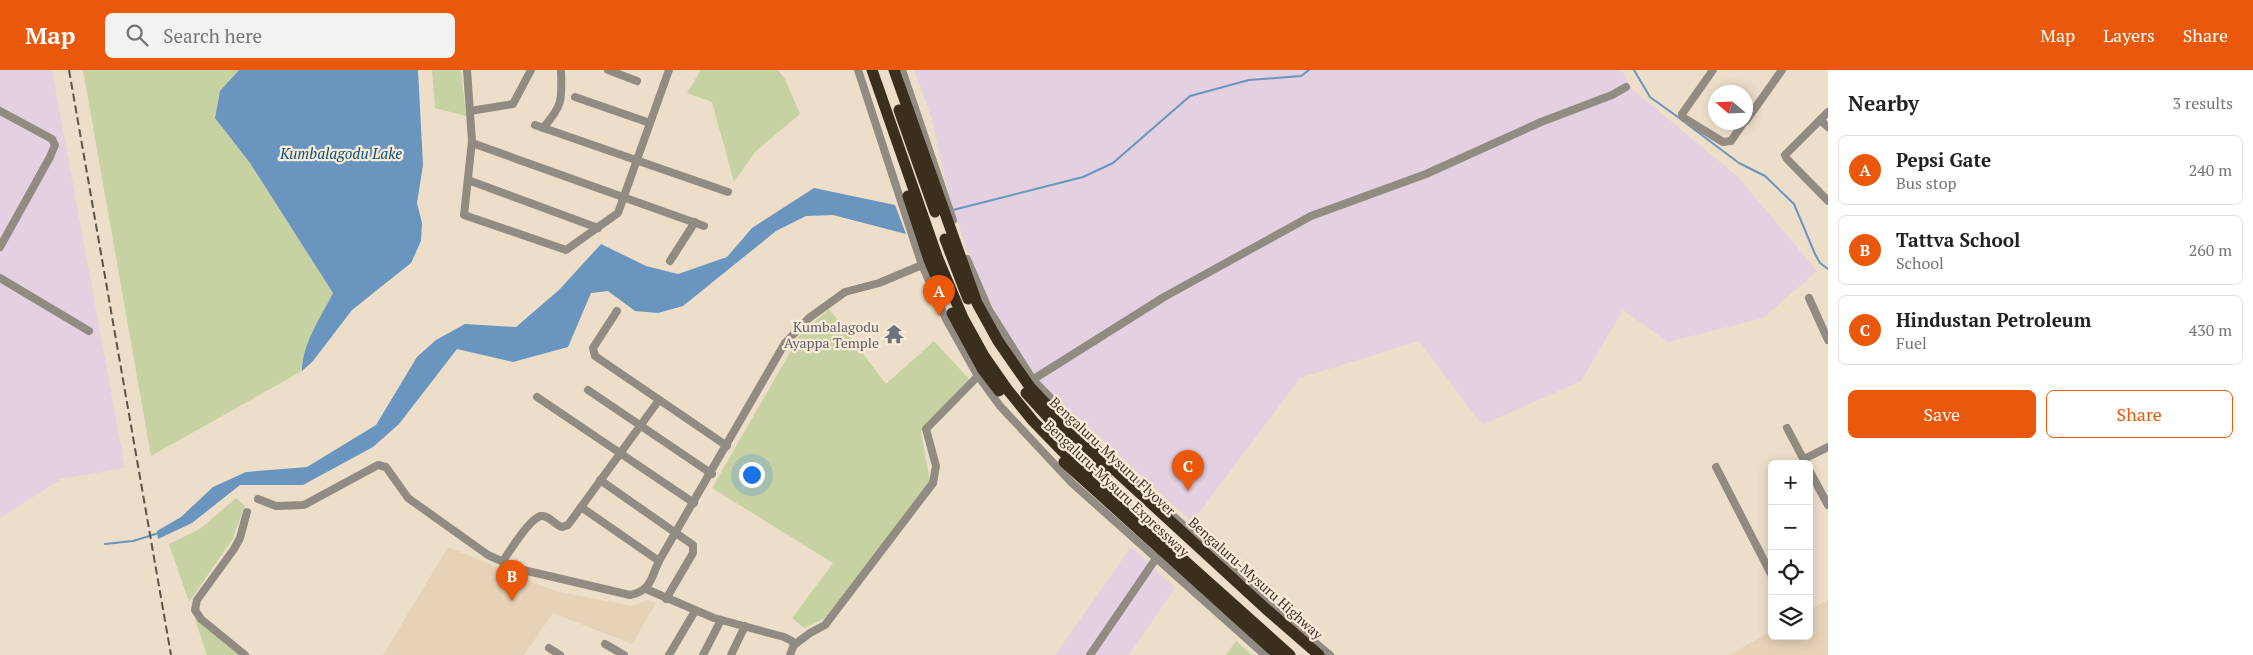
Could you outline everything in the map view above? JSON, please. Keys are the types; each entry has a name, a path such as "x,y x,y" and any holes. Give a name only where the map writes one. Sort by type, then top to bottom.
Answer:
{"highway":[{"name":"Bengaluru-Mysuru Expressway","path":"865,70 929,260 963,335 983,370 1016,413 1091,489 1278,655"},
{"name":"Bengaluru-Mysuru Expressway","path":"872,70 913,217"},
{"name":"Bengaluru-Mysuru Flyover","path":"886,70 957,274 984,331 1018,382 1043,413 1071,441 1310,655"},
{"name":"Bengaluru-Mysuru Highway","path":"894,70 947,212 977,303 998,341 1070,429 1319,655"},
{"name":"Bengaluru-Mysuru Flyover","path":"913,217 963,318 995,373 1020,406 1062,451 1290,655"}],"street":[{"path":"477,70 467,70 472,143 464,215 566,250 618,213 669,70"},
{"path":"470,111 513,104 531,70"},
{"path":"543,128 555,114 562,100 561,70"},
{"path":"608,70 619,72 637,81"},
{"name":"Bengaluru-Mysuru Expressway","path":"858,70 913,217 922,265 946,319 978,376 1000,406 1072,484 1266,655"},
{"path":"902,70 947,212"},
{"path":"1713,70 1682,114 1684,118 1723,142 1731,141 1739,130"},
{"path":"1753,111 1782,70"},
{"path":"1330,655 1283,616 1116,464 1030,381 1164,297 1311,216 1426,174 1541,122 1612,95 1626,87"},
{"path":"575,97 650,123"},
{"path":"0,110 52,139 55,145 50,158 0,248"},
{"path":"1828,112 1785,155 1828,201"},
{"path":"1820,120 1828,127"},
{"path":"535,125 728,192"},
{"path":"472,143 704,226"},
{"path":"468,180 598,228"},
{"path":"670,261 695,222"},
{"path":"258,499 276,506 304,505 378,465 386,467 408,498 479,549 519,569 619,593 630,595 641,593 646,590 659,561 712,474 786,343 799,326 845,292 879,283 922,265"},
{"path":"0,278 89,331"},
{"path":"1809,298 1828,340"},
{"path":"617,311 593,348 593,353 727,446"},
{"path":"790,655 794,645 825,625 933,483 936,466 926,429 978,376"},
{"path":"588,390 712,474"},
{"path":"537,397 694,503"},
{"path":"503,561 519,536 538,518 547,517 558,526 565,527 659,400"},
{"path":"1787,428 1804,460"},
{"path":"1808,460 1828,447"},
{"path":"1716,467 1768,568"},
{"path":"1813,478 1828,506"},
{"path":"600,480 693,544 694,548 666,599"},
{"path":"581,507 659,561"},
{"path":"245,655 201,620 195,610 197,600 240,538 247,512"},
{"path":"1090,655 1157,557"},
{"path":"646,590 721,620 784,637 792,641 794,645"},
{"path":"669,655 695,610"},
{"path":"704,655 721,620"},
{"path":"731,655 745,626"},
{"path":"605,644 624,655"},
{"path":"549,648 560,655"}],"shaded area":[{"path":"0,70 52,70 125,468 61,479 0,518"},
{"path":"914,70 1622,70 1631,88 1738,177 1817,271 1763,318 1668,342 1623,310 1581,381 1482,425 1419,341 1300,378 1192,522 1033,376 996,314 967,250 949,195 931,116"},
{"path":"448,547 555,591 632,606 647,600 656,603 632,644 553,613 524,655 383,655"},
{"path":"1131,547 1175,588 1129,655 1055,655"},
{"path":"1828,600 1828,655 1729,655 1768,633 1768,640 1813,640 1813,608"}],"green space":[{"path":"83,70 239,70 220,91 215,118 250,163 333,293 309,341 302,371 151,456"},
{"path":"432,70 461,70 466,116 435,108"},
{"path":"701,70 778,70 785,79 800,114 755,152 734,182 712,102 687,93"},
{"path":"829,309 886,384 934,341 969,379 921,431 930,482 824,619 804,628 792,618 833,563 712,488 800,335"},
{"path":"236,498 245,506 232,540 189,602 169,544 200,529"},
{"path":"195,619 238,655 207,655"},
{"path":"1236,641 1252,655 1226,655"}],"water":[{"name":"Kumbalagodu Lake","path":"239,70 418,70 423,165 417,203 422,223 421,241 411,263 352,310 313,361 302,371 305,351 333,293 250,163 215,118 220,91"},
{"path":"814,188 895,205 906,234 833,215 806,216 776,231 683,306 658,313 635,311 608,291 591,293 568,347 513,362 457,349 399,424 373,447 303,485 240,485 192,523 158,539 157,531 181,517 213,487 246,472 307,467 376,425 417,357 436,340 465,324 516,327 559,290 601,244 646,266 678,274 727,257 752,228"}],"waterway":[{"path":"953,210 1083,177 1113,163 1190,96 1249,80 1301,76 1309,70"},
{"path":"1634,70 1650,97 1682,120"},
{"path":"1687,124 1739,163 1765,176 1794,204 1815,254 1820,263 1828,269"},
{"path":"105,544 133,541 159,533"}],"railway":[{"path":"69,70 171,655"}],"place":[{"name":"Pepsi Gate","path":"939,316"},
{"name":"Kumbalagodu Ayappa Temple","path":"894,334"},
{"name":"Hindustan Petroleum","path":"1188,491"},
{"name":"Tattva School","path":"512,601"}]}
